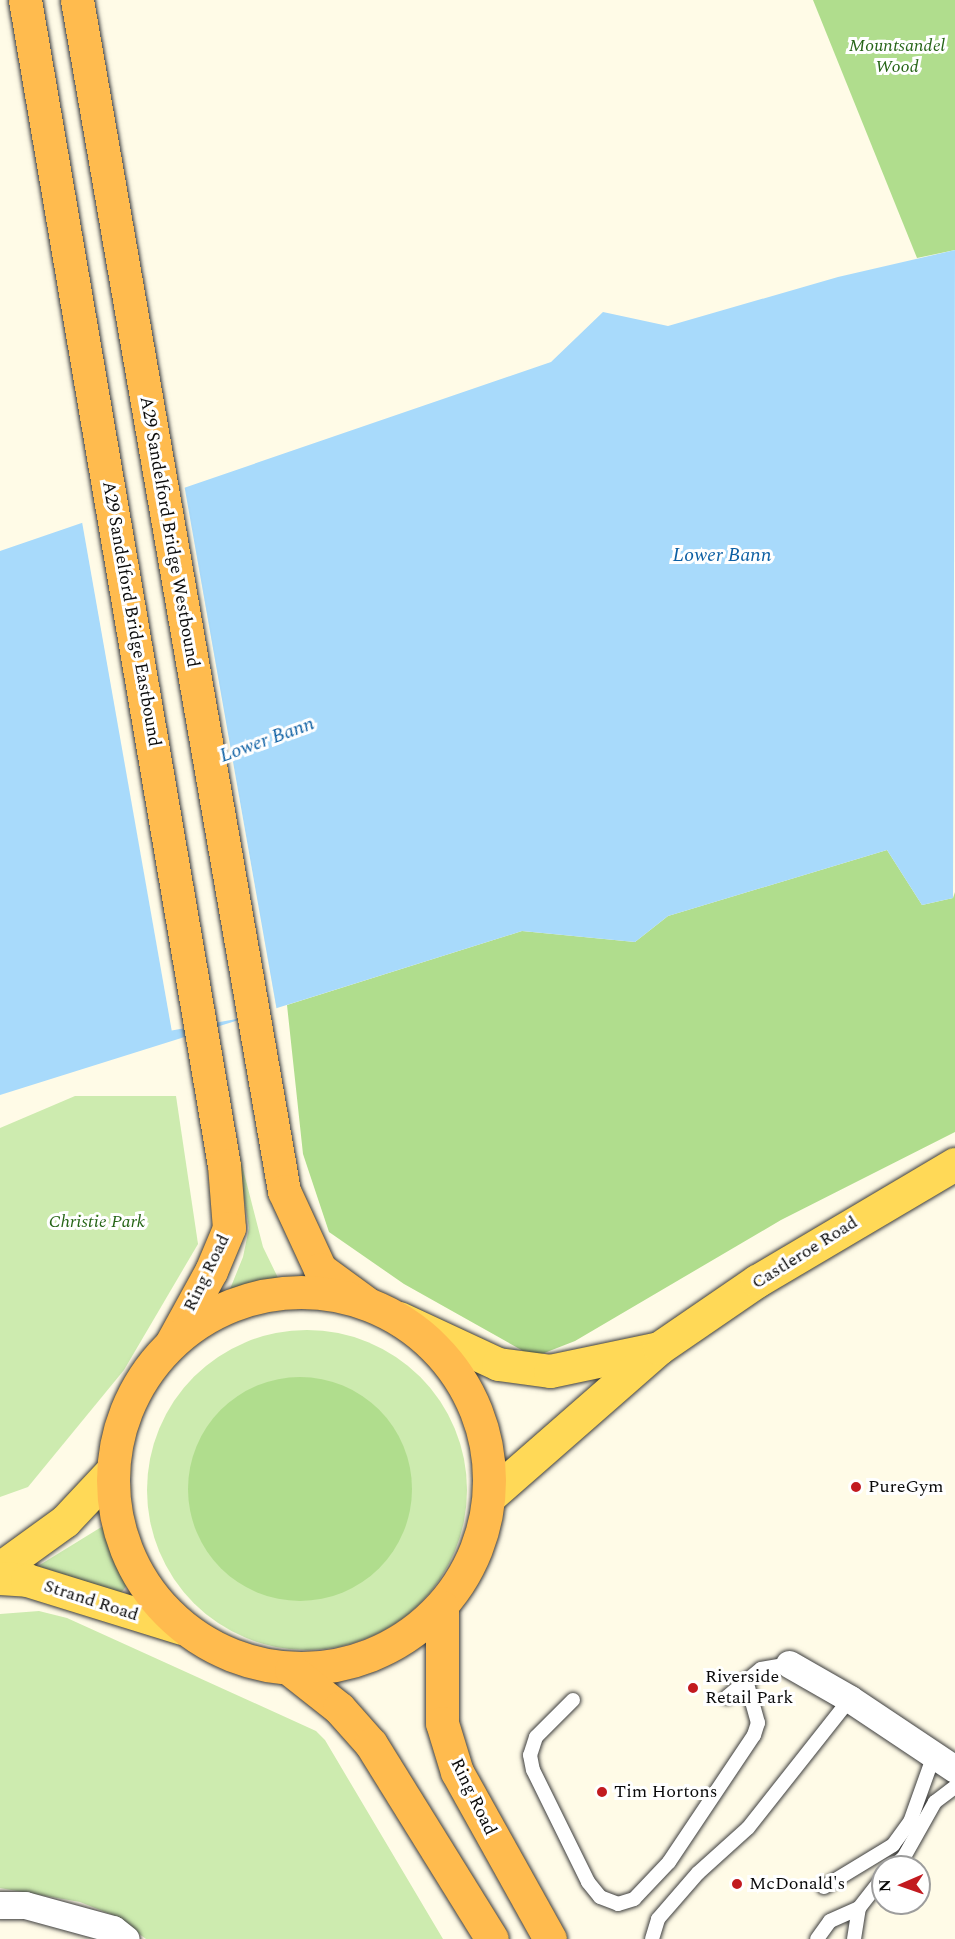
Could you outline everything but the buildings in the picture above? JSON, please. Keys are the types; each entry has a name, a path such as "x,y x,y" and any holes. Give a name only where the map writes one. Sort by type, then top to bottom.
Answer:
{"highway":[{"name":"A29 Sandelford Bridge Eastbound","path":"25,0 39,63 224,1165"},
{"name":"A29 Sandelford Bridge Westbound","path":"77,0 277,1157 293,1216 320,1269 365,1302"},
{"name":"Ring Road","path":"172,1342 211,1271 229,1228 224,1165"},
{"path":"314,1291 365,1302 399,1318 429,1341 454,1370 476,1408 488,1451 490,1496 475,1555 442,1607 399,1643 347,1665 291,1670 237,1659 182,1628 142,1584 118,1530 111,1472 120,1423 140,1379 172,1342 214,1312 262,1294 314,1291"},
{"name":"Ring Road","path":"442,1607 442,1723 457,1772 549,1938"},
{"path":"291,1670 332,1702 371,1744 492,1939"}],"main road":[{"name":"Castleroe Road","path":"490,1496 659,1348 767,1275 955,1164"},
{"name":"Castleroe Road","path":"399,1318 498,1364 550,1371 659,1348"},
{"path":"0,1568 65,1521 111,1472"},
{"name":"Strand Road","path":"0,1578 27,1580 182,1628"}],"street":[{"path":"789,1664 850,1699 945,1762"},
{"path":"0,1905 25,1905 112,1929 126,1939"}],"lane":[{"path":"726,1697 761,1669 789,1664"},
{"path":"573,1700 536,1737 530,1755 533,1770 588,1882 600,1897 618,1904 634,1899 669,1862 754,1735 758,1723 746,1680"},
{"path":"652,1939 658,1919 698,1873 748,1828 850,1699"},
{"path":"824,1887 893,1845 910,1822 945,1762"},
{"path":"905,1855 935,1802 955,1787"},
{"path":"817,1939 830,1921 859,1908 871,1892"},
{"path":"854,1939 859,1908"}],"green space":[{"name":"Mountsandel Wood","path":"813,0 955,0 955,250 917,258"},
{"path":"887,850 922,905 953,898 955,892 955,1132 781,1220 575,1341 534,1357 404,1284 329,1232 303,1154 287,1005 522,931 635,942 668,916"},
{"name":"Christie Park","path":"75,1096 176,1096 198,1244 124,1370 28,1487 0,1497 0,1128"},
{"path":"233,1130 263,1247 280,1282 228,1294 243,1257 249,1228"},
{"path":"307,1330 338,1333 368,1342 396,1357 420,1377 440,1401 455,1429 464,1459 467,1490 464,1521 455,1551 440,1579 420,1603 396,1623 368,1638 338,1647 307,1650 276,1647 246,1638 218,1623 194,1603 174,1579 159,1551 150,1521 147,1490 150,1459 159,1429 174,1401 194,1377 218,1357 246,1342 276,1333"},
{"path":"289,1377 311,1377 343,1385 353,1390 371,1402 387,1418 404,1446 410,1467 412,1489 410,1511 404,1532 387,1560 371,1576 343,1593 311,1601 289,1601 257,1593 247,1588 229,1576 213,1560 196,1532 188,1500 188,1478 196,1446 201,1436 213,1418 229,1402 257,1385"},
{"path":"103,1526 127,1585 121,1593 38,1566"},
{"path":"39,1611 67,1618 316,1731 325,1740 443,1939 146,1939 115,1916 80,1902 0,1888 0,1614"}],"water":[{"name":"Lower Bann","path":"955,250 953,898 922,905 887,850 668,916 635,942 522,931 0,1095 0,551 551,362 603,312 668,326 838,277"}],"pier":[{"path":"184,484 277,1012 172,1030 79,503"}],"place":[{"name":"PureGym","path":"856,1487"},
{"name":"Riverside Retail Park","path":"693,1688"},
{"name":"Tim Hortons","path":"602,1792"},
{"name":"McDonald's","path":"737,1884"}]}
